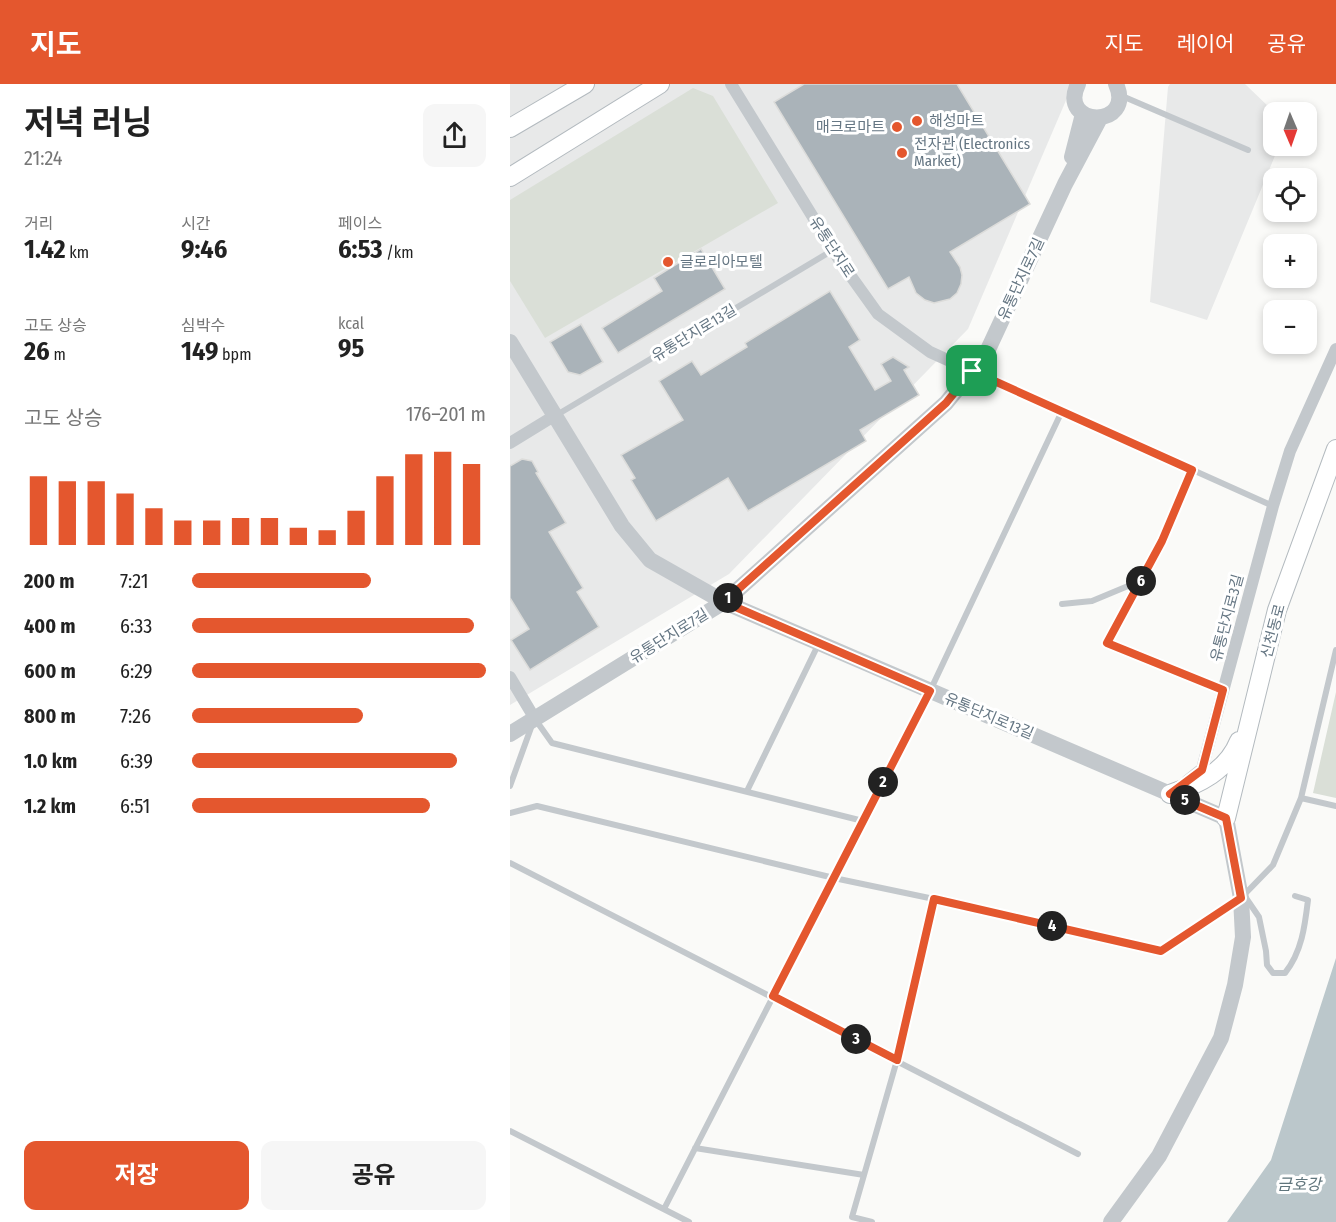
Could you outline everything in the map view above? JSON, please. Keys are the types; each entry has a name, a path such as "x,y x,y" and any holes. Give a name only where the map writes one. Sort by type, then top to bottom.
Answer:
{"main road":[{"path":"510,128 585,84"},
{"path":"510,177 660,84"},
{"name":"신천동로","path":"1226,818 1277,610 1336,449"},
{"path":"1170,794 1194,786 1220,770 1234,754 1254,706"}],"street":[{"name":"유통단지로","path":"731,84 833,250 878,314 930,352 972,371"},
{"path":"1074,87 1075,104 1083,114 1091,118 1101,118 1112,112 1117,106 1118,88"},
{"path":"1065,184 1083,114"},
{"path":"1065,184 1101,118"},
{"name":"유통단지로7길","path":"510,734 724,602 946,403 986,354 1065,184"},
{"name":"유통단지로13길","path":"510,342 622,526 650,560 724,602 1226,818"},
{"name":"유통단지로3길","path":"1170,794 1202,770 1290,451 1336,349"},
{"path":"510,443 555,416"},
{"path":"510,677 535,719"},
{"path":"1111,1222 1160,1156 1221,1038 1235,985 1243,937 1241,898 1226,818"}],"lane":[{"path":"1118,88 1248,150"},
{"name":"유통단지로13길","path":"555,416 833,250"},
{"path":"972,371 1273,506"},
{"path":"664,1209 930,691 1062,411"},
{"path":"1192,470 1162,541 1107,643 1223,690"},
{"path":"1062,604 1092,601 1141,581"},
{"path":"747,792 819,643"},
{"path":"510,813 537,806 834,878 1161,951 1241,898 1274,865 1301,798 1336,650"},
{"path":"535,719 552,742 863,820"},
{"path":"510,786 535,719"},
{"path":"1301,798 1336,806"},
{"path":"510,863 1078,1154"},
{"path":"1241,898 1246,898 1259,917 1267,965 1273,973 1286,973 1296,960 1308,900 1294,896"},
{"path":"872,1222 852,1217 897,1060 934,899"},
{"path":"510,1131 689,1222"},
{"path":"695,1148 864,1175"}],"shaded area":[{"path":"510,84 1073,84 968,329 729,574 510,705"},
{"path":"1170,84 1245,84 1264,102 1263,156 1275,156 1270,168 1263,168 1263,185 1207,320 1150,302"},
{"path":"693,88 713,96 778,203 545,338 510,281 510,200"},
{"path":"1336,692 1336,798 1313,793"}],"water":[{"name":"금호강","path":"1336,958 1336,1222 1227,1222 1271,1160"}],"building":[{"name":"전자관 (Electronics Market)","path":"804,84 957,84 1030,204 950,252 960,267 962,275 957,293 950,299 934,303 925,300 916,293 909,277 888,289 774,102"},
{"path":"701,249 725,289 618,353 602,328 662,291 654,278"},
{"path":"830,291 860,340 849,347 875,390 891,381 881,364 893,357 909,367 904,370 919,395 860,430 866,441 748,511 728,478 656,521 631,480 635,478 621,455 683,420 659,381 692,361 701,375 747,347 745,343"},
{"path":"581,324 603,362 580,375 568,372 550,342"},
{"path":"522,459 532,461 538,472 536,473 566,523 549,532 583,588 577,592 599,627 530,670 511,640 529,629 510,598 510,466"}],"place":[{"name":"해성마트","path":"917,121"},
{"name":"매크로마트","path":"897,127"},
{"name":"전자관 (Electronics Market)","path":"902,153"},
{"name":"글로리아모텔","path":"668,262"}],"route":[{"path":"972,371 1192,470 1162,541 1107,643 1223,690 1202,770 1170,794 1226,818 1241,898 1161,951 934,899 897,1060 773,996 930,691 724,602 946,403 972,371"}]}
